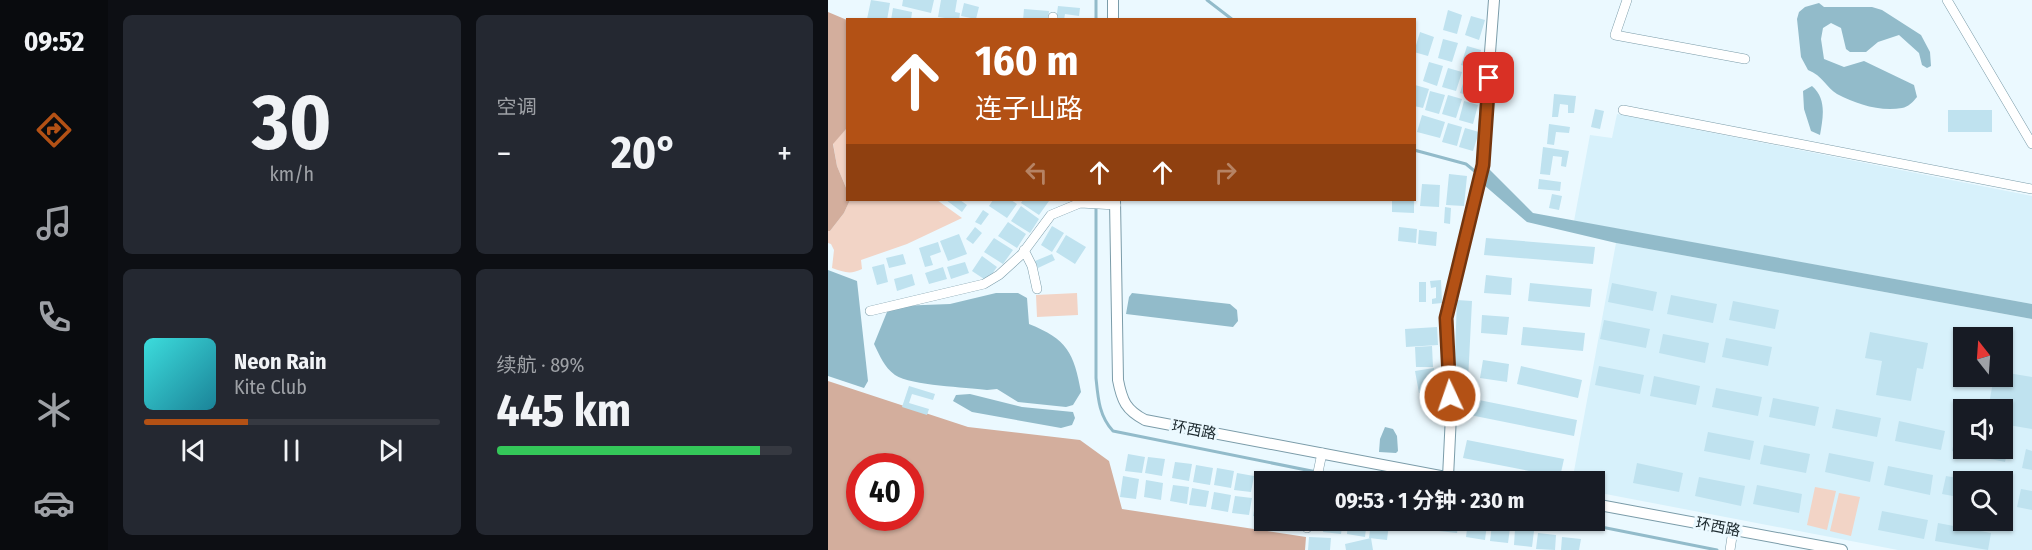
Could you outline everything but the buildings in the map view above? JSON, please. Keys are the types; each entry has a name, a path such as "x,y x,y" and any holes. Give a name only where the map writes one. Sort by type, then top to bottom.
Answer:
{"street":[{"path":"1113,0 1113,18"},
{"path":"1448,471 1451,415 1446,318 1483,165 1494,0"},
{"path":"1627,0 1615,35 1745,59"},
{"path":"1947,0 2032,144"},
{"path":"1623,110 2032,189"},
{"path":"870,311 984,284 999,275 1024,250 1051,214 1075,203 1115,202"},
{"name":"环西路","path":"1115,202 1118,380 1121,398 1132,413 1145,420 1416,471"},
{"path":"1024,250 1032,266 1036,289"},
{"path":"1318,471 1322,453"},
{"name":"环西路","path":"1605,506 1842,550"},
{"path":"1730,548 1733,530"}],"shaded area":[{"path":"1819,3 1824,7 1872,7 1882,10 1921,35 1930,52 1931,66 1927,68 1922,65 1919,53 1899,35 1878,42 1866,52 1850,52 1846,49 1841,28 1831,23 1823,28 1821,39 1824,59 1844,67 1864,61 1914,85 1917,97 1912,102 1894,109 1860,104 1837,94 1817,75 1808,70 1801,57 1797,19 1799,12 1805,7"},
{"path":"828,12 846,20 846,129 833,144 837,166 846,188 846,201 850,201 844,213 828,231"},
{"path":"1812,86 1822,102 1820,135 1811,131 1804,109 1803,91"},
{"path":"1617,114 2032,196 2032,304 1574,221 1590,135 1612,138"},
{"path":"846,129 846,188 837,166 833,143"},
{"path":"1488,168 1533,213 2032,304 2032,319 1616,243 1527,222 1484,185"},
{"path":"850,201 938,201 962,218 907,244 861,260 862,269 847,272 832,268 834,250 828,243 828,231 844,213"},
{"path":"1616,243 2032,319 2032,550 1898,550 1605,494 1605,471 1574,471"},
{"path":"828,270 857,281 868,381 864,388 828,376"},
{"path":"996,293 1018,293 1027,298 1029,324 1052,335 1067,349 1075,367 1081,392 1073,405 1066,407 1018,402 997,389 940,386 903,379 888,368 874,344 887,312 898,306 950,304"},
{"path":"1077,293 1078,315 1037,317 1036,295"},
{"path":"1132,293 1230,304 1237,310 1238,321 1233,327 1126,314"},
{"path":"828,381 968,427 1080,440 1109,461 1122,509 1254,529 1254,531 1306,537 1305,550 828,550"},
{"path":"970,394 1022,407 1073,412 1075,418 1072,425 1061,428 972,412 953,401 956,395"},
{"path":"1385,427 1393,429 1397,436 1398,451 1396,453 1379,452 1380,439"},
{"path":"1815,487 1836,491 1827,530 1807,525"},
{"path":"1839,493 1860,497 1851,536 1830,531"}],"waterway":[{"path":"1096,0 1096,18"},
{"path":"1207,0 1230,18"},
{"path":"1416,151 1466,164 1477,173"},
{"path":"1096,204 1096,378 1102,413 1108,425 1113,431 1311,471"},
{"path":"1605,528 1717,550"}],"route":[{"path":"1450,396 1446,318 1483,165 1489,78"}]}
